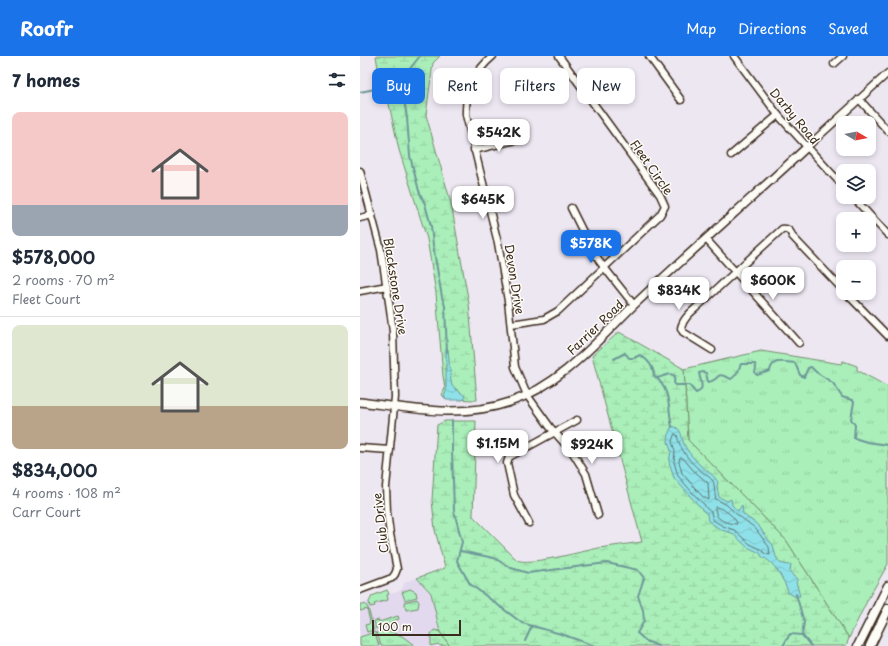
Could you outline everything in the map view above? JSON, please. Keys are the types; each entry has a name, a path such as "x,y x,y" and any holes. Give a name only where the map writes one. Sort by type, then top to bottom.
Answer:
{"main road":[{"path":"858,646 888,586"},
{"path":"870,646 888,610"}],"street":[{"name":"Devon Drive","path":"492,56 479,70 470,86 466,101 466,115 498,243 511,324 515,367 528,395 554,433 573,453 586,474 598,515"},
{"name":"Fleet Circle","path":"511,324 536,321 551,316 660,215 665,206 660,195 559,56"},
{"path":"649,56 681,100"},
{"name":"Darby Road","path":"734,56 778,115 836,178"},
{"path":"834,64 843,56"},
{"name":"Farrier Road","path":"360,402 433,410 462,411 492,407 528,395 561,375 606,334 634,305 888,72"},
{"path":"859,99 888,131"},
{"path":"731,155 778,115"},
{"path":"474,150 520,139"},
{"name":"Blackstone Drive","path":"360,172 372,215 387,286 394,354 395,406"},
{"path":"859,204 888,235"},
{"path":"572,208 588,242 604,267 634,305"},
{"path":"360,218 372,215"},
{"path":"712,350 683,332 681,328 682,323 697,307 779,231 784,229 790,231 792,236 836,283"},
{"path":"706,239 799,342"},
{"path":"360,291 387,286"},
{"path":"853,300 888,336"},
{"name":"Club Drive","path":"360,590 392,578 397,569 387,512 386,487 395,406"},
{"path":"529,523 514,495 506,463 510,457 577,420"},
{"path":"360,448 390,450"}],"shaded area":[{"path":"417,578 431,593 440,632 450,646 360,646 360,606 380,595 395,593 401,590 405,582"}],"green space":[{"path":"376,56 440,56 433,63 426,115 451,203 469,304 477,400 446,399 442,395 445,388 436,293 427,239 399,150 389,104 425,104 425,68 378,68"},
{"path":"619,332 684,369 688,440 786,540 849,638 846,646 450,646 440,632 431,593 417,578 445,568 435,530 432,500 437,425 445,421 476,421 473,516 517,560 544,560 599,548 642,542 592,356"},
{"path":"761,351 841,364 843,361 857,366 857,370 888,387 888,564 868,599 849,638 786,540 688,440 684,369"},
{"path":"410,589 416,592 417,597 405,600 402,592"},
{"path":"387,590 389,594 387,595 388,600 374,604 375,606 370,607 369,602 372,596"},
{"path":"417,599 419,602 418,608 406,610 404,602"},
{"path":"360,604 366,605 368,608 374,630 367,632 365,625 369,624 370,622 367,609 360,611"},
{"path":"398,616 399,619 392,621 393,624 376,629 374,621 379,620 379,622"},
{"path":"434,630 439,631 450,646 440,646 438,644 431,646 431,634"},
{"path":"389,631 402,636 414,645 381,646 377,632"},
{"path":"375,632 379,646 360,646 360,637"}],"water":[{"path":"446,349 448,349 452,386 465,396 463,400 446,400 444,396 446,392"},
{"path":"672,426 676,427 680,431 684,445 693,457 718,482 717,487 719,497 727,501 731,499 732,505 738,511 742,505 743,514 760,527 773,545 776,557 780,563 788,565 791,564 790,571 794,577 798,579 796,582 800,596 794,596 787,592 786,586 778,571 767,559 762,557 760,553 747,547 732,533 721,530 708,521 707,514 674,478 669,462 671,451 668,442 669,432"}],"waterway":[{"path":"420,56 404,76 402,87 407,118 410,156 419,191 425,204 431,226 442,297 445,306 447,352"},
{"path":"360,92 372,90"},
{"path":"614,359 625,353 629,358 634,358 640,355 648,361 652,366 654,376 663,386 666,393 672,427"},
{"path":"658,378 671,374 675,376 675,385 689,385 696,393 702,387 699,373 703,372 706,373 708,382 720,375 731,379 736,374 741,364 755,364 755,373 757,375 770,371 771,367 776,362 795,363 800,375 804,377 808,368 811,367 833,383 842,397 854,402 851,419 855,425 854,438 867,442 888,445"},
{"path":"452,421 454,511 462,542 457,561 470,584 522,623 561,634 595,646"},
{"path":"460,551 494,558 511,568 528,573 607,563 638,570 644,578 638,596 643,610 644,621 637,633 646,641 658,646"},
{"path":"796,594 804,622 802,635"},
{"path":"525,641 532,626"},
{"path":"783,646 790,634 802,635 811,646"}]}
